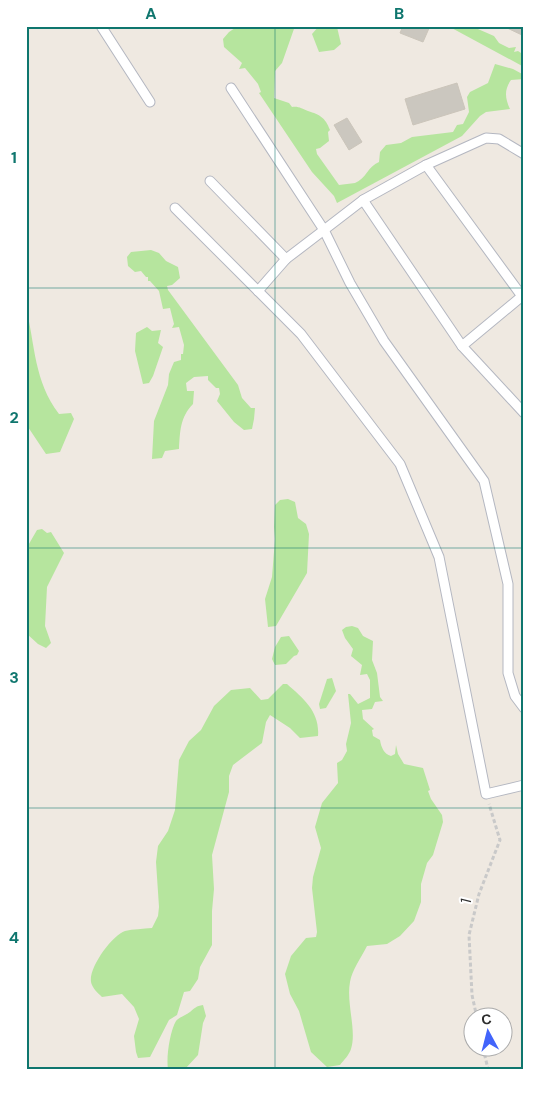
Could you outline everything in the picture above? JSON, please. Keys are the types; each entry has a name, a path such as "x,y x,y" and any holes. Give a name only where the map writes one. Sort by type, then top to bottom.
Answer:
{"lane":[{"path":"101,26 150,102"},
{"path":"231,88 324,230 350,283 384,341 484,481 508,584 508,673 515,696 524,708"},
{"path":"258,291 286,259 363,200 426,165 486,138 499,139 524,154"},
{"path":"426,165 522,298 462,346"},
{"path":"210,181 286,259"},
{"path":"363,200 462,346 524,412"},
{"path":"175,208 301,334 400,464 439,556 486,794 524,785"}],"path":[{"name":"1","path":"475,1008 472,995 469,935 479,894 500,840 486,794"}],"green space":[{"path":"238,26 295,26 282,63 275,71 274,98 289,103 292,107 299,107 316,114 326,122 330,130 328,132 329,141 316,149 317,154 339,185 355,183 362,179 372,166 379,162 380,152 386,145 401,143 412,137 453,132 457,125 463,124 469,112 467,97 470,92 488,83 495,64 513,69 524,75 524,79 511,80 507,87 506,94 510,109 486,112 462,136 337,203 334,196 312,172 259,93 261,92 258,84 245,68 239,69 242,63 224,47 223,39"},
{"path":"319,26 337,27 341,44 334,50 319,52 312,34"},
{"path":"448,26 471,26 494,36 499,43 509,48 516,47 514,52 518,51 524,55 524,67"},
{"path":"151,250 159,253 166,261 178,267 180,278 172,285 167,286 168,290 238,385 242,398 251,408 255,408 252,429 244,430 234,422 217,401 220,394 219,388 216,388 208,380 208,376 194,377 186,383 187,391 194,391 193,404 183,419 179,449 165,451 162,458 152,459 154,421 168,385 169,374 174,362 181,360 184,345 179,327 172,328 174,324 170,308 163,309 159,291 141,271 135,272 128,266 127,257 131,252"},
{"path":"26,307 36,362 45,389 59,414 71,413 74,419 60,452 46,454 26,424"},
{"path":"147,327 152,331 161,330 158,343 163,347 153,376 149,383 143,384 135,351 136,333"},
{"path":"288,499 295,502 298,518 306,524 309,534 307,573 276,626 268,627 265,599 272,577 275,505 280,500"},
{"path":"42,529 47,533 51,532 64,553 47,587 45,626 51,643 46,648 38,644 26,633 26,549 37,530"},
{"path":"352,626 358,628 363,636 373,641 372,660 377,673 380,697 383,701 375,702 372,709 362,710 363,719 374,729 372,730 373,736 380,740 386,754 391,756 395,754 396,745 398,754 404,764 423,768 430,790 428,791 442,815 443,822 433,855 427,863 421,884 421,902 414,921 400,936 387,944 367,946 355,968 349,990 353,1042 348,1055 340,1065 327,1067 311,1052 299,1011 290,994 285,974 291,956 306,938 316,937 312,888 321,848 315,827 322,803 338,783 337,763 342,760 347,751 346,744 351,723 348,694 358,704 370,698 370,680 367,674 360,675 362,665 351,656 353,649 342,630"},
{"path":"289,636 299,651 286,664 275,665 272,659 275,647 281,637"},
{"path":"332,678 336,691 326,708 320,709 319,704 327,679"},
{"path":"283,684 287,684 310,707 318,727 318,736 300,738 290,728 270,715 266,722 262,743 233,765 229,776 229,792 212,855 214,889 212,945 200,967 198,979 190,991 184,992 177,1015 169,1020 150,1057 138,1058 134,1036 139,1019 134,1007 122,994 102,997 92,985 92,972 101,955 113,939 128,930 152,928 158,916 156,862 158,846 168,831 175,810 179,760 189,741 201,730 214,706 231,690 250,688 261,700 268,699"},
{"path":"203,1005 206,1016 203,1023 198,1055 185,1069 168,1069 169,1044 176,1021 196,1007"}],"building":[{"path":"403,26 430,26 423,42 400,33"},
{"path":"503,26 524,26 524,36"},
{"path":"457,83 465,109 413,125 405,99"},
{"path":"347,118 362,142 349,150 334,125"}]}
